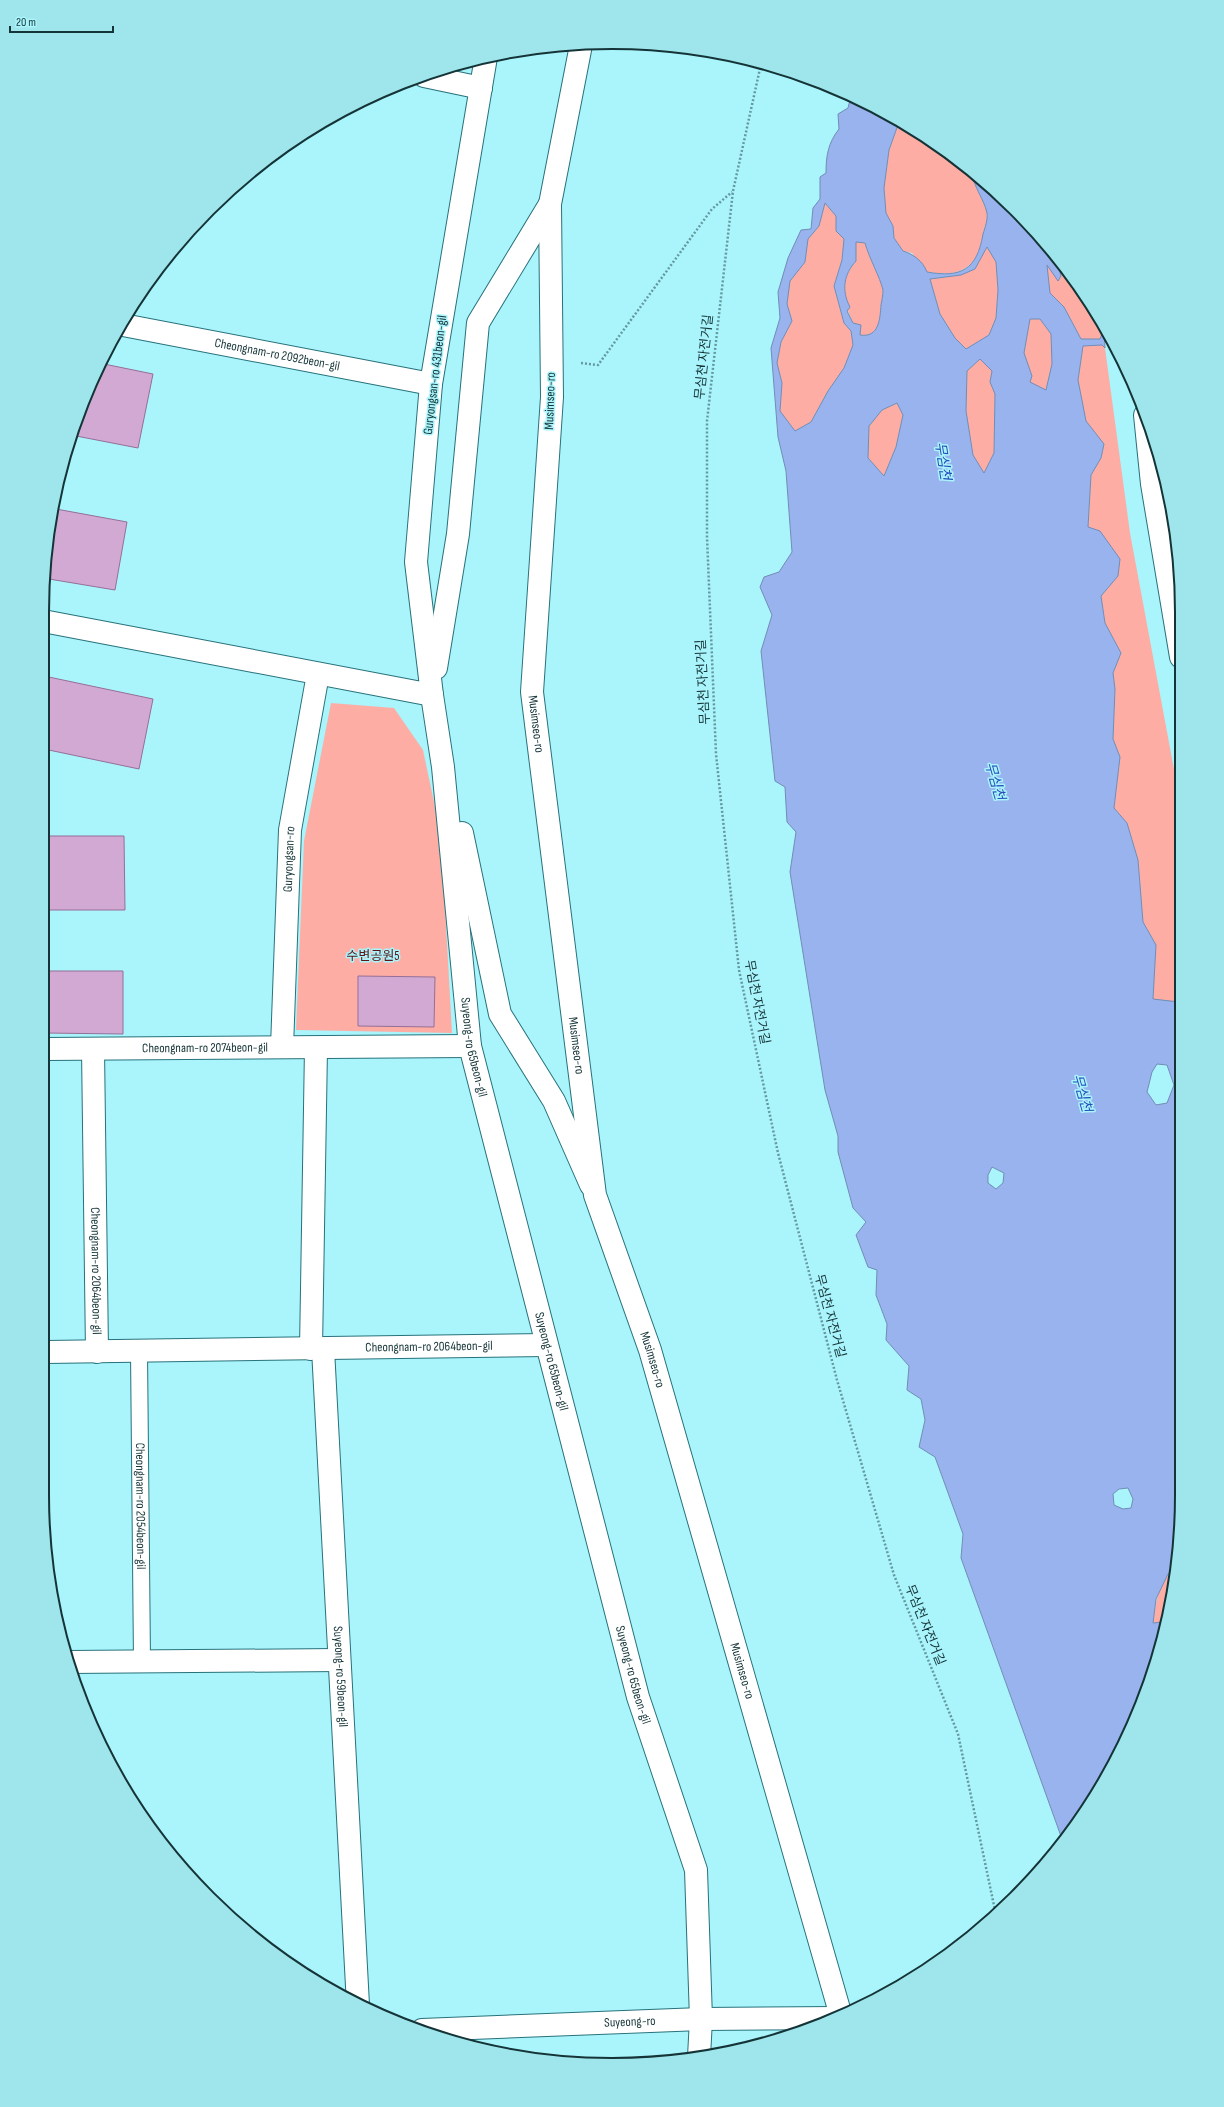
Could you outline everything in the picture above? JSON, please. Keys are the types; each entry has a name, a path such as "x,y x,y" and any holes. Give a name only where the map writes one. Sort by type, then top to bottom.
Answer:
{"street":[{"name":"Musimseo-ro","path":"580,50 550,204 552,397 532,692 596,1195 650,1350 839,2010"},
{"name":"Guryongsan-ro 431beon-gil","path":"432,695 416,562 431,384 485,64"},
{"path":"434,78 481,88"},
{"path":"550,204 478,323 458,534 432,695 500,1014 554,1101 596,1195"},
{"name":"Cheongnam-ro 2092beon-gil","path":"127,326 431,384"},
{"path":"1148,442 1152,484 1175,621"},
{"path":"49,623 432,695"},
{"name":"Guryongsan-ro","path":"282,1047 290,830 318,674"},
{"name":"Suyeong-ro 65beon-gil","path":"432,695 443,767 470,1046 546,1346 638,1697 696,1870 701,2019 699,2051"},
{"name":"Cheongnam-ro 2074beon-gil","path":"49,1049 470,1046"},
{"path":"316,1048 313,1225 317,1349"},
{"name":"Cheongnam-ro 2064beon-gil","path":"93,1049 97,1352"},
{"name":"Cheongnam-ro 2064beon-gil","path":"49,1352 546,1346"},
{"name":"Suyeong-ro 59beon-gil","path":"317,1349 339,1660 358,1997"},
{"path":"75,1662 339,1660"},
{"name":"Suyeong-ro","path":"436,2029 701,2019 819,2018"}],"lane":[{"name":"Cheongnam-ro 2054beon-gil","path":"139,1351 142,1662"}],"path":[{"name":"무심천 자전거길","path":"760,69 733,191 707,421 707,537 716,754 739,970 778,1153 836,1380 894,1575 958,1734 995,1907"},
{"path":"551,360 598,365 712,209 733,191"}],"green space":[{"path":"897,126 955,165 974,181 986,208 987,221 976,256 965,268 958,272 949,273 927,272 912,253 903,251 894,238 893,226 886,213 884,188 889,150"},
{"path":"825,203 836,216 836,231 844,239 842,260 834,286 844,323 851,331 853,345 844,368 828,391 811,422 795,431 780,411 782,383 777,363 781,342 792,321 787,304 790,281 805,262 808,239 819,226"},
{"path":"856,241 865,243 883,289 879,322 875,331 866,335 860,335 850,317 845,298 846,279 856,261"},
{"path":"987,247 996,262 998,290 996,318 989,335 966,349 955,338 940,314 930,279 961,275 981,256"},
{"path":"1047,264 1061,276 1059,269 1100,331 1102,334 1100,339 1081,339 1064,307 1050,293"},
{"path":"1030,319 1040,319 1051,334 1052,364 1046,391 1030,383 1024,353"},
{"path":"1102,345 1105,348 1130,533 1175,775 1175,1002 1153,1000 1156,945 1143,922 1138,860 1127,823 1114,808 1120,757 1113,739 1115,689 1113,673 1121,653 1105,623 1101,596 1118,576 1088,527 1091,475 1101,458 1104,444 1086,422 1078,380 1083,346"},
{"path":"980,359 992,371 990,382 995,394 994,453 984,474 973,455 966,411 967,371"},
{"path":"897,403 903,415 896,447 884,476 868,458 869,426 882,410"},
{"name":"수변공원5","path":"331,703 394,708 423,750 441,835 452,1033 296,1030 304,841"},
{"path":"1169,1574 1160,1622 1153,1623 1158,1594"}],"water":[{"name":"무심천","path":"850,102 897,126 889,150 884,188 886,213 893,226 894,238 903,251 917,258 923,264 927,272 949,274 958,272 966,269 976,256 986,224 987,213 974,181 1010,214 1059,269 1061,276 1058,281 1047,265 1050,293 1064,307 1081,339 1100,339 1102,334 1105,340 1105,348 1102,345 1083,346 1078,380 1086,421 1104,444 1101,458 1091,475 1088,527 1100,531 1120,559 1118,576 1101,596 1105,623 1121,653 1113,673 1115,689 1113,739 1120,757 1114,808 1127,823 1138,860 1143,922 1156,945 1153,999 1175,1002 1174,1532 1169,1573 1156,1599 1153,1623 1160,1622 1145,1676 1117,1744 1100,1776 1061,1836 961,1558 963,1534 935,1457 919,1447 925,1420 921,1399 907,1390 909,1366 886,1340 887,1324 876,1295 877,1270 868,1267 856,1235 866,1222 853,1208 838,1152 838,1136 825,1090 790,872 796,832 787,822 785,787 775,781 761,651 772,615 760,587 764,577 779,572 792,552 786,471 778,437 771,348 780,318 778,292 788,258 801,230 811,229 813,208 820,199 820,177 826,173 828,150 832,139 839,129 838,114 848,108","holes":["825,203 836,216 836,231 844,239 842,260 834,286 844,323 851,331 853,345 844,368 828,391 811,422 795,431 780,411 782,383 777,363 781,342 792,321 787,304 790,281 805,262 808,239 819,226","856,242 865,243 883,290 879,321 875,331 866,335 860,335 861,325 853,323 847,311 850,307 845,294 845,282 849,271 856,261","987,247 996,262 998,290 996,318 989,335 966,349 955,338 940,314 930,279 961,275 975,269","1030,319 1040,319 1051,334 1052,364 1046,390 1030,382 1032,376 1024,353","980,359 992,371 990,382 995,394 994,453 984,473 973,455 966,411 967,371","897,403 903,415 896,447 884,476 868,458 869,426 882,410","1157,1064 1167,1065 1174,1085 1167,1103 1156,1105 1147,1092 1152,1072","992,1167 1004,1173 1003,1183 996,1189 988,1183 988,1175","1128,1488 1133,1499 1131,1508 1123,1509 1114,1505 1113,1494 1119,1489"]}],"building":[{"path":"106,364 153,374 138,448 77,436"},
{"path":"59,510 127,522 115,590 50,579"},
{"path":"49,677 153,699 139,769 49,750"},
{"path":"49,836 124,836 125,910 49,910"},
{"path":"49,971 123,971 123,1034 49,1033"},
{"path":"358,976 435,977 434,1027 358,1026"}]}
